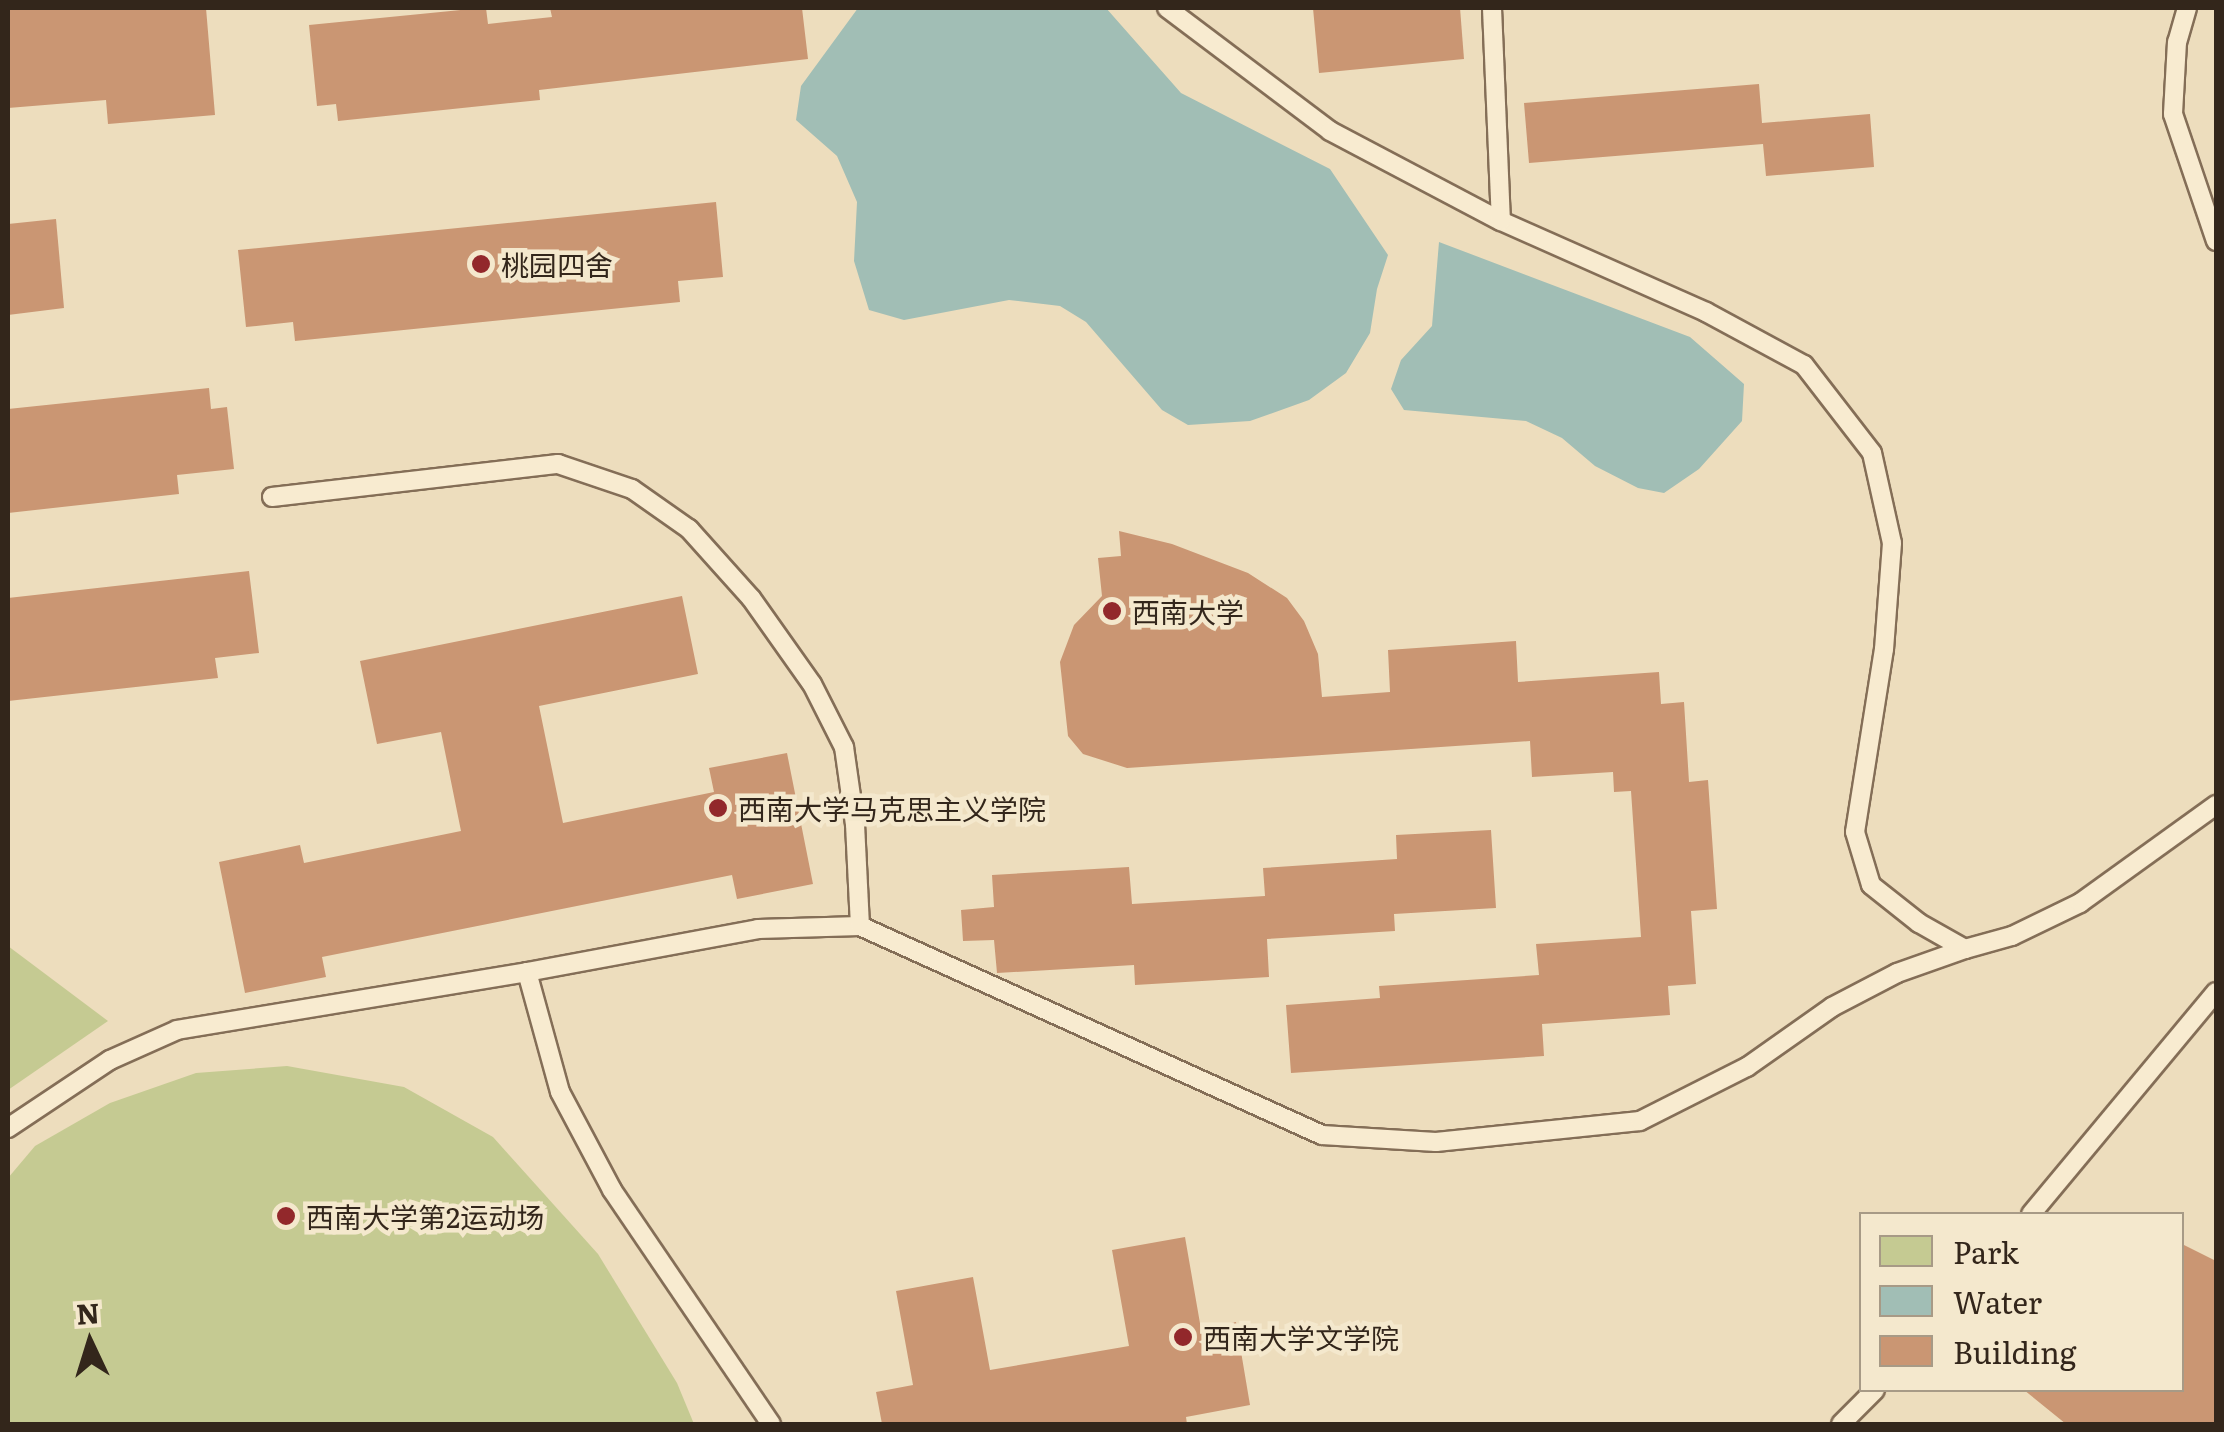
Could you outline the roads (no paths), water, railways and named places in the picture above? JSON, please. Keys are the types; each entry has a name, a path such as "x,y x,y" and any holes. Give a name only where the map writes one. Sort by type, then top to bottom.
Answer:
{"lane":[{"path":"1167,8 1330,131 1501,221 1706,312 1804,365 1872,452 1892,543 1884,649 1855,832 1871,885 1919,924 1966,949"},
{"path":"1492,8 1501,221"},
{"path":"2187,8 2177,42 2173,114 2216,241"},
{"path":"272,498 558,464 632,489 689,529 751,598 812,684 844,746 855,824 860,926"},
{"path":"8,1128 110,1060 177,1030 758,929 860,926 1322,1135 1436,1142 1640,1121 1748,1067 1832,1007 1897,973 2012,936 2080,902 2216,806"},
{"path":"526,972 560,1092 612,1190 771,1424"},
{"path":"2033,1212 2216,992"},
{"path":"1840,1424 1873,1392"}],"water":[{"path":"858,8 1106,8 1181,93 1330,169 1388,255 1377,289 1370,333 1346,373 1309,400 1250,421 1188,425 1162,410 1086,322 1060,306 1009,300 904,320 869,310 854,261 857,202 837,156 796,120 801,86"},
{"path":"1439,242 1690,337 1744,384 1742,421 1699,469 1664,493 1638,488 1595,466 1562,438 1526,421 1404,410 1391,389 1401,360 1432,326"}],"place":[{"name":"桃园四舍","path":"481,264"},
{"name":"西南大学","path":"1112,611"},
{"name":"西南大学马克思主义学院","path":"718,808"},
{"name":"西南大学第2运动场","path":"286,1216"},
{"name":"西南大学文学院","path":"1183,1337"}]}
